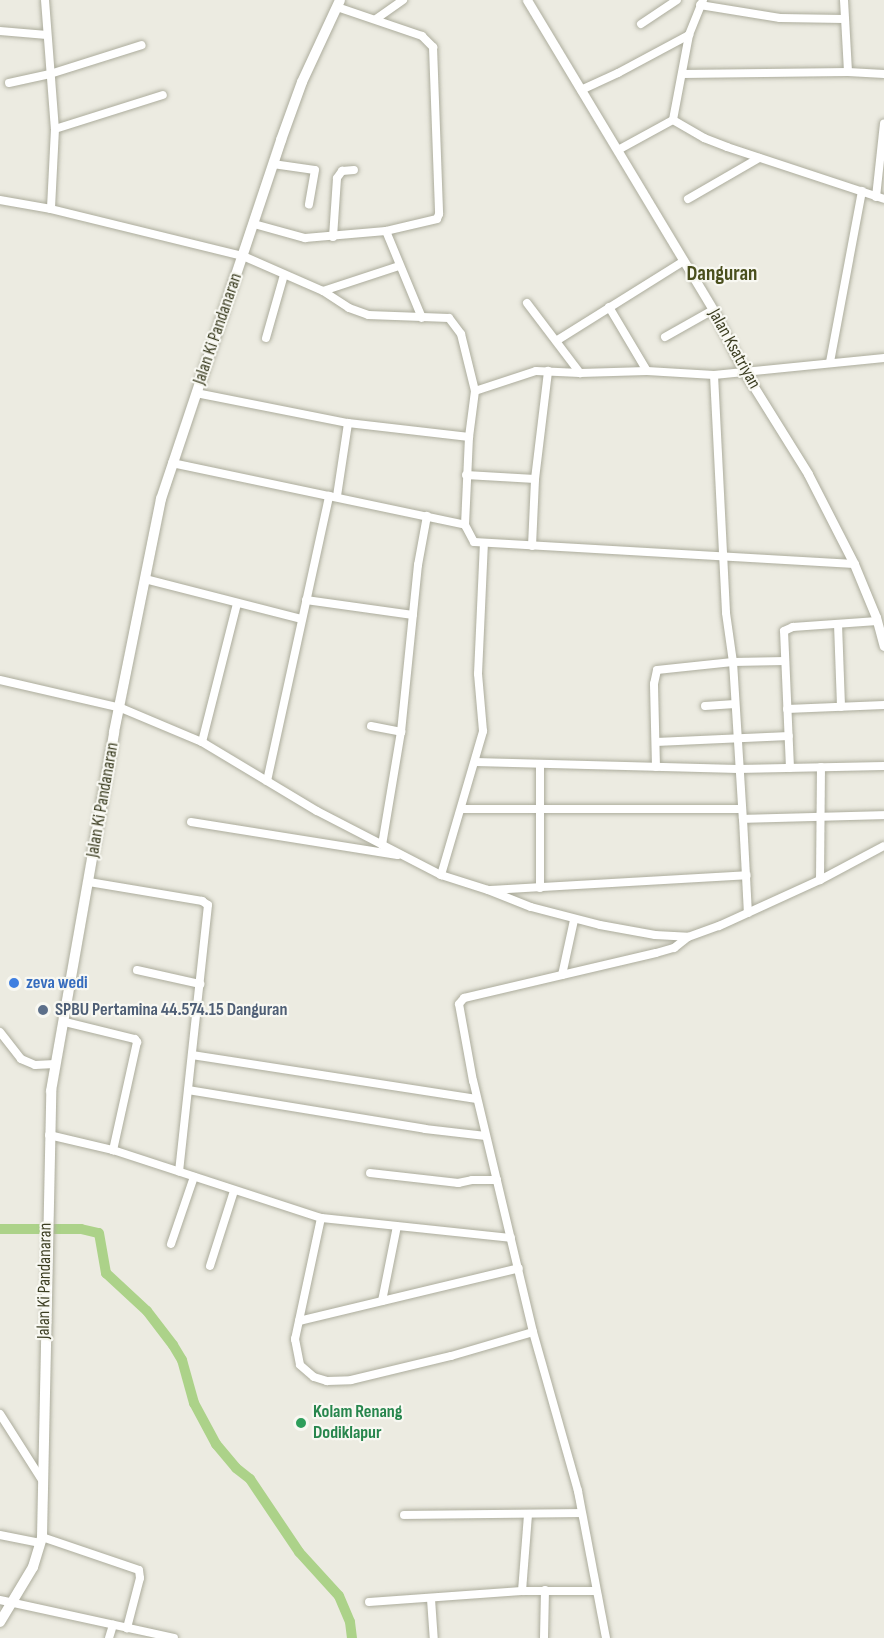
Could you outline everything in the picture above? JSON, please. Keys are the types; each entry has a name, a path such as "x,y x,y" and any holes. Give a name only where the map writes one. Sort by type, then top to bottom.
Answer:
{"main road":[{"name":"Jalan Ki Pandanaran","path":"0,1622 33,1567 41,1540 49,1135 55,1065 65,1022 114,732 121,708 161,499 302,82 338,3"}],"street":[{"path":"45,0 55,129 51,209"},
{"path":"376,19 404,0"},
{"name":"Jalan Ksatriyan","path":"527,0 713,310 744,371 808,474 879,619 884,646"},
{"path":"641,24 677,0"},
{"path":"844,0 848,72"},
{"path":"254,224 304,238 333,237 387,231 437,219 439,214 433,47 423,36 338,3"},
{"path":"673,120 688,35 701,3 780,18 844,19"},
{"path":"0,31 47,34"},
{"path":"581,90 618,74 688,35"},
{"path":"9,83 50,74 142,45"},
{"path":"682,74 848,72 884,74"},
{"path":"55,129 164,95"},
{"path":"618,150 673,120"},
{"path":"673,120 705,138 880,198 884,123"},
{"path":"688,199 759,158"},
{"path":"273,164 315,170 309,204"},
{"path":"333,237 339,174 354,170"},
{"path":"830,362 862,191"},
{"path":"0,200 51,209 243,256 323,291 349,308 368,315 449,318 462,334 475,391 466,475 465,525 471,541 484,544 854,564"},
{"path":"387,231 399,266 422,318"},
{"path":"556,341 684,261"},
{"path":"323,291 399,266"},
{"path":"266,338 284,275"},
{"path":"527,303 579,373"},
{"path":"609,307 647,371"},
{"path":"665,338 713,310"},
{"path":"475,391 530,372 647,371 714,375 884,358"},
{"path":"532,546 535,479 548,371"},
{"path":"714,375 723,557 733,662 748,913"},
{"path":"196,393 348,423 469,437"},
{"path":"267,781 306,600 333,496 348,423"},
{"path":"172,463 465,525"},
{"path":"466,475 535,479"},
{"path":"382,845 401,732 413,615 427,516"},
{"path":"441,875 462,809 483,725 478,674 484,544"},
{"path":"145,579 302,619"},
{"path":"306,600 413,615"},
{"path":"202,742 237,604"},
{"path":"790,768 785,630 879,619"},
{"path":"838,624 840,707"},
{"path":"656,767 655,672 664,668 733,662 785,662"},
{"path":"0,680 121,708 202,742 317,812 441,875 488,890 511,901 574,920 648,934 688,937"},
{"path":"705,706 735,704"},
{"path":"787,709 884,705"},
{"path":"371,726 401,732"},
{"path":"656,742 789,736"},
{"path":"475,762 738,769 884,766"},
{"path":"540,765 538,810 540,888"},
{"path":"820,880 821,767"},
{"path":"462,809 742,809"},
{"path":"742,819 884,815"},
{"path":"191,822 404,856"},
{"path":"606,1638 578,1491 533,1332 477,1099 459,1011 460,1001 675,948 688,937 820,880 884,846"},
{"path":"488,890 747,875"},
{"path":"89,882 206,903 207,921 179,1171"},
{"path":"562,975 574,920"},
{"path":"137,970 200,984"},
{"path":"65,1022 135,1039 137,1042 113,1150"},
{"path":"0,1032 21,1059 35,1065 55,1065"},
{"path":"192,1054 477,1099"},
{"path":"188,1090 424,1129 486,1136"},
{"path":"49,1135 113,1150 321,1218 511,1238"},
{"path":"370,1173 458,1184 472,1180 497,1180"},
{"path":"171,1244 194,1177"},
{"path":"210,1266 234,1191"},
{"path":"321,1218 295,1347 300,1365 309,1375 331,1382 351,1380 440,1359 533,1332"},
{"path":"382,1301 397,1226"},
{"path":"299,1321 519,1268"},
{"path":"0,1414 42,1480"},
{"path":"404,1515 581,1513"},
{"path":"522,1591 528,1514"},
{"path":"0,1535 41,1540 139,1570 140,1578 126,1628"},
{"path":"544,1638 545,1590"},
{"path":"369,1602 522,1591 596,1591"},
{"path":"430,1599 434,1638"},
{"path":"0,1600 174,1638"},
{"path":"109,1638 113,1625"}],"waterway":[{"path":"0,1229 81,1229 99,1233 106,1273 147,1311 173,1345 182,1360 194,1403 216,1444 236,1468 250,1479 299,1552 339,1596 350,1622 352,1638"}],"place":[{"name":"zeva wedi","path":"14,983"},
{"name":"SPBU Pertamina 44.574.15 Danguran","path":"43,1010"},
{"name":"Kolam Renang Dodiklapur","path":"301,1423"}],"district":[{"name":"Danguran","path":"722,274"}]}
